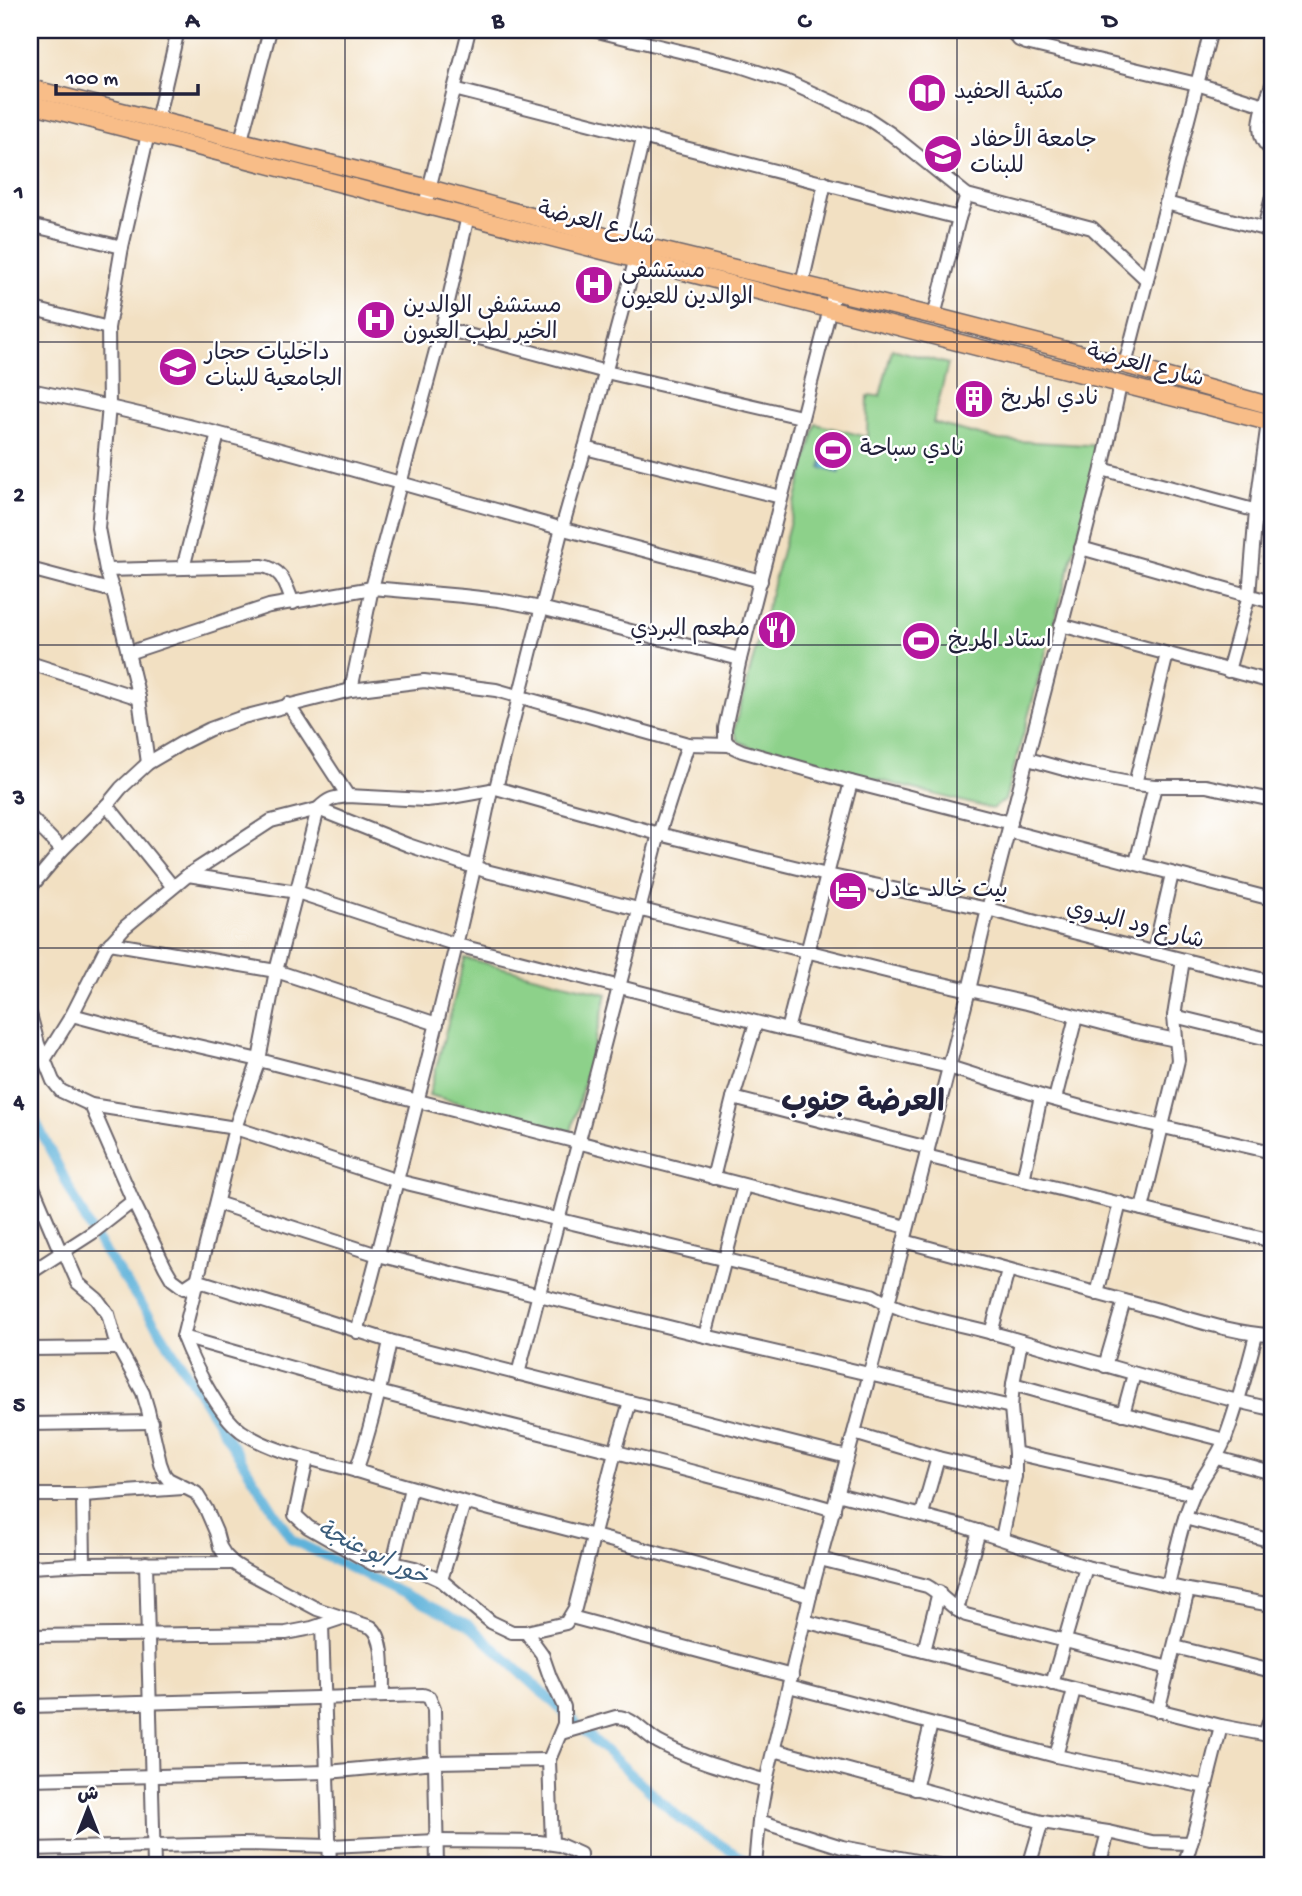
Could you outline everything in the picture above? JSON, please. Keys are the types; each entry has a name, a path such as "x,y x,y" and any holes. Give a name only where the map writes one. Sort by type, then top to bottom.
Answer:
{"main road":[{"name":"شارع العرضة","path":"30,88 152,127 425,205 1121,385 1271,417"},
{"name":"شارع العرضة","path":"30,104 241,141 429,188 619,240 1125,365 1271,417"}],"street":[{"path":"148,763 139,698 98,528 109,406 108,328 122,247 178,30"},
{"path":"241,141 270,30"},
{"path":"425,205 466,30"},
{"path":"593,30 737,65 788,82 867,118 967,195 1092,228 1147,280"},
{"path":"1010,30 1026,43 1197,84 1264,105"},
{"path":"1125,365 1211,30"},
{"path":"1272,85 1264,105 1260,132 1265,145 1272,150"},
{"path":"454,89 959,218"},
{"path":"619,240 643,139"},
{"path":"802,284 825,183"},
{"path":"934,316 967,195"},
{"path":"1166,203 1268,230 1272,197"},
{"path":"351,690 372,588 442,328 468,216"},
{"path":"30,225 122,247"},
{"path":"357,1332 398,1181 493,789 636,258"},
{"path":"729,746 725,740 725,728 740,659 834,293"},
{"path":"30,308 108,328"},
{"path":"442,328 606,372 801,417"},
{"path":"755,1866 766,1781 810,1596 969,990 1121,385"},
{"path":"30,390 109,406 218,434 761,580"},
{"path":"1228,671 1250,596 1256,511 1271,417"},
{"path":"183,568 218,434"},
{"path":"585,448 781,497"},
{"path":"1102,469 1272,515"},
{"path":"1081,548 1272,602"},
{"path":"106,570 262,566 279,572 293,603"},
{"path":"30,569 113,591"},
{"path":"128,653 269,606 372,588 475,597 541,608 740,659"},
{"path":"1061,625 1272,682"},
{"path":"1135,784 1167,654"},
{"path":"30,663 139,698"},
{"path":"30,888 121,788 148,763 182,743 210,729 288,704 351,690 424,681 461,684 519,695 688,744 729,746 1172,874 1272,899"},
{"path":"288,704 348,796"},
{"path":"518,1374 659,834 688,744"},
{"path":"1028,760 1135,784 1206,786 1272,800"},
{"path":"787,1030 851,782"},
{"path":"1136,863 1155,786"},
{"path":"44,1060 110,943 125,927 188,875 271,821 318,809 328,800 348,796 426,800 493,789"},
{"name":"شارع ود البدوي","path":"493,789 659,834 827,875 988,909 1272,982"},
{"path":"107,806 173,887"},
{"path":"318,809 475,868 1176,1040"},
{"path":"318,809 276,971 259,1060 235,1128 183,1337 193,1363 228,1418 240,1430 307,1458 810,1596"},
{"path":"30,817 62,850"},
{"path":"1154,952 1172,874"},
{"path":"188,875 297,892 457,945 757,1023 949,1067 1162,1128 1272,1152"},
{"path":"110,943 276,971 437,1024"},
{"path":"1142,1209 1178,1060 1174,1016 1183,960"},
{"path":"30,1014 34,1043 57,1087 91,1105 235,1128 398,1181 872,1295 887,1305 1134,1374 1272,1409"},
{"path":"72,1014 907,1227"},
{"path":"1174,1016 1272,1040"},
{"path":"1023,1180 1076,1017"},
{"path":"713,1178 733,1098 757,1023"},
{"path":"733,1098 1023,1180 1272,1241"},
{"path":"91,1105 133,1201 172,1279 184,1287 196,1280 390,1341 847,1457"},
{"path":"30,1180 36,1210 63,1252 78,1283 108,1314 118,1348 143,1394 164,1474 168,1479 196,1493 206,1509 220,1547 233,1563 317,1609 376,1631 381,1643 383,1696"},
{"path":"705,1336 744,1186"},
{"path":"30,1273 92,1233 133,1201"},
{"path":"217,1203 378,1255 538,1296 1011,1407"},
{"path":"1097,1294 1120,1203"},
{"path":"904,1241 1008,1271 1256,1335 1272,1335"},
{"path":"991,1333 1008,1271"},
{"path":"1105,1366 1124,1301"},
{"path":"1168,1585 1185,1518 1194,1494 1225,1440 1256,1335"},
{"path":"183,1337 380,1392 686,1469 834,1510"},
{"path":"356,1471 380,1392 390,1341"},
{"path":"1002,1538 1015,1476 1011,1407 1021,1341"},
{"path":"30,1349 118,1348"},
{"path":"1123,1414 1134,1374"},
{"path":"1013,1384 1225,1440"},
{"path":"307,1458 295,1515 308,1527 373,1564 393,1563 415,1568 442,1580 491,1622 512,1632 526,1632 566,1623 571,1617 630,1402"},
{"path":"30,1424 152,1422"},
{"path":"854,1433 938,1458 1015,1476"},
{"path":"1015,1454 1194,1494"},
{"path":"922,1514 938,1458"},
{"path":"1217,1458 1272,1474"},
{"path":"30,1495 83,1495 184,1488"},
{"path":"393,1563 411,1488"},
{"path":"838,1494 922,1514 1086,1566 1188,1590 1272,1605"},
{"path":"83,1495 84,1563"},
{"path":"442,1580 464,1503"},
{"path":"1185,1518 1272,1541"},
{"path":"957,1610 979,1531"},
{"path":"820,1559 927,1586 939,1592 966,1615 1169,1668"},
{"path":"30,1567 84,1563 233,1563"},
{"path":"146,1563 154,1866"},
{"path":"1052,1684 1086,1566"},
{"path":"1158,1712 1188,1590"},
{"path":"924,1651 939,1592"},
{"path":"571,1617 931,1724 1056,1756 1206,1787"},
{"path":"30,1636 286,1633 342,1618"},
{"path":"804,1621 1220,1726 1263,1734 1272,1714"},
{"path":"322,1625 330,1866"},
{"path":"526,1632 542,1654 564,1707 565,1717 561,1733 549,1760 552,1843"},
{"path":"1175,1647 1272,1671"},
{"path":"1056,1756 1074,1690"},
{"path":"30,1706 423,1695 429,1697 435,1709 437,1866"},
{"path":"561,1733 624,1717 664,1745 766,1781"},
{"path":"915,1789 931,1724"},
{"path":"1184,1866 1220,1726"},
{"path":"774,1750 1042,1822 1152,1842 1191,1843"},
{"path":"30,1779 328,1772 435,1762 549,1760"},
{"path":"1029,1866 1042,1822"},
{"path":"759,1826 842,1847 943,1866"},
{"path":"1099,1866 1108,1832"},
{"path":"30,1849 241,1844 330,1846 436,1841 539,1842 552,1843 580,1854 580,1866"}],"green space":[{"path":"892,349 948,364 933,423 999,440 1103,446 1005,800 992,809 753,748 738,741 734,730 816,424 867,437 868,396 880,396"},
{"path":"465,958 607,994 571,1132 429,1095"}],"water":[{"path":"828,437 846,442 839,473 821,468"}],"waterway":[{"name":"خور ابو عنجة","path":"30,1117 36,1122 92,1233 160,1331 292,1540 469,1625 679,1818 754,1866"}],"place":[{"name":"مكتبة الحفيد","path":"927,93"},
{"name":"جامعة الأحفاد للبنات","path":"943,154"},
{"name":"مستشفى الوالدين للعيون","path":"594,285"},
{"name":"مستشفى الوالدين الخير لطب العيون","path":"376,320"},
{"name":"داخليات حجار الجامعية للبنات","path":"178,367"},
{"name":"نادي المريخ","path":"974,399"},
{"name":"نادي سباحة","path":"833,450"},
{"name":"مطعم البردي","path":"777,630"},
{"name":"استاد المريخ","path":"921,641"},
{"name":"بيت خالد عادل","path":"848,891"}],"district":[{"name":"العرضة جنوب","path":"863,1104"}]}
